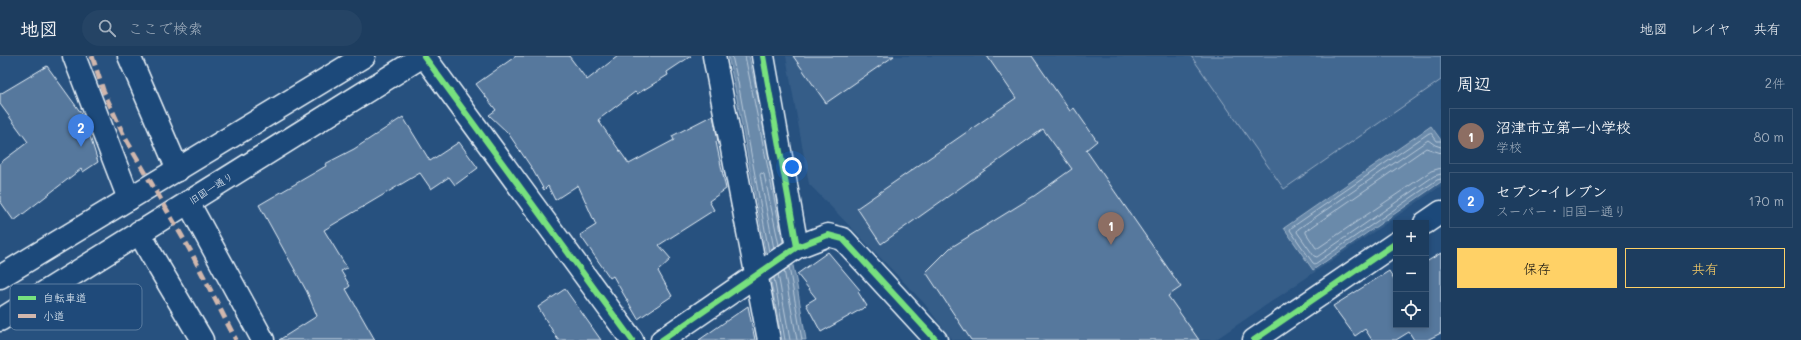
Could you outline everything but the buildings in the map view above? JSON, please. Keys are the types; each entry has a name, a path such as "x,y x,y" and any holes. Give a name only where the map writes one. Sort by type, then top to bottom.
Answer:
{"street":[{"path":"74,56 129,199"},
{"path":"129,56 178,170"},
{"path":"0,277 364,56"},
{"path":"423,56 632,340"},
{"name":"旧国一通り","path":"57,284 423,56"},
{"path":"714,56 769,340"},
{"path":"763,56 797,247"},
{"path":"188,202 263,340"},
{"path":"1429,220 1441,212"},
{"path":"139,232 150,254 202,340"},
{"path":"662,340 797,247 828,235 843,239 936,340"},
{"path":"1254,340 1393,245"},
{"name":"旧国一通り","path":"0,320 10,314"}],"shaded area":[{"path":"786,56 1441,56 1441,186 1215,340 952,340 924,303 809,184"},
{"path":"1191,56 1441,56 1441,80 1284,189"}],"water":[{"path":"728,56 749,56 796,280 806,340 782,340"},
{"path":"1431,126 1441,140 1441,182 1313,270 1284,228"}],"marked path":[{"path":"92,56 103,90 124,136 190,250 236,340"}],"cycle path":[{"path":"424,56 632,340"},
{"path":"763,56 797,247"},
{"path":"662,340 797,247 828,235 843,239 936,340"},
{"path":"1254,340 1393,245"}],"place":[{"name":"セブン-イレブン","path":"81,147"},
{"name":"沼津市立第一小学校","path":"1111,245"}]}
